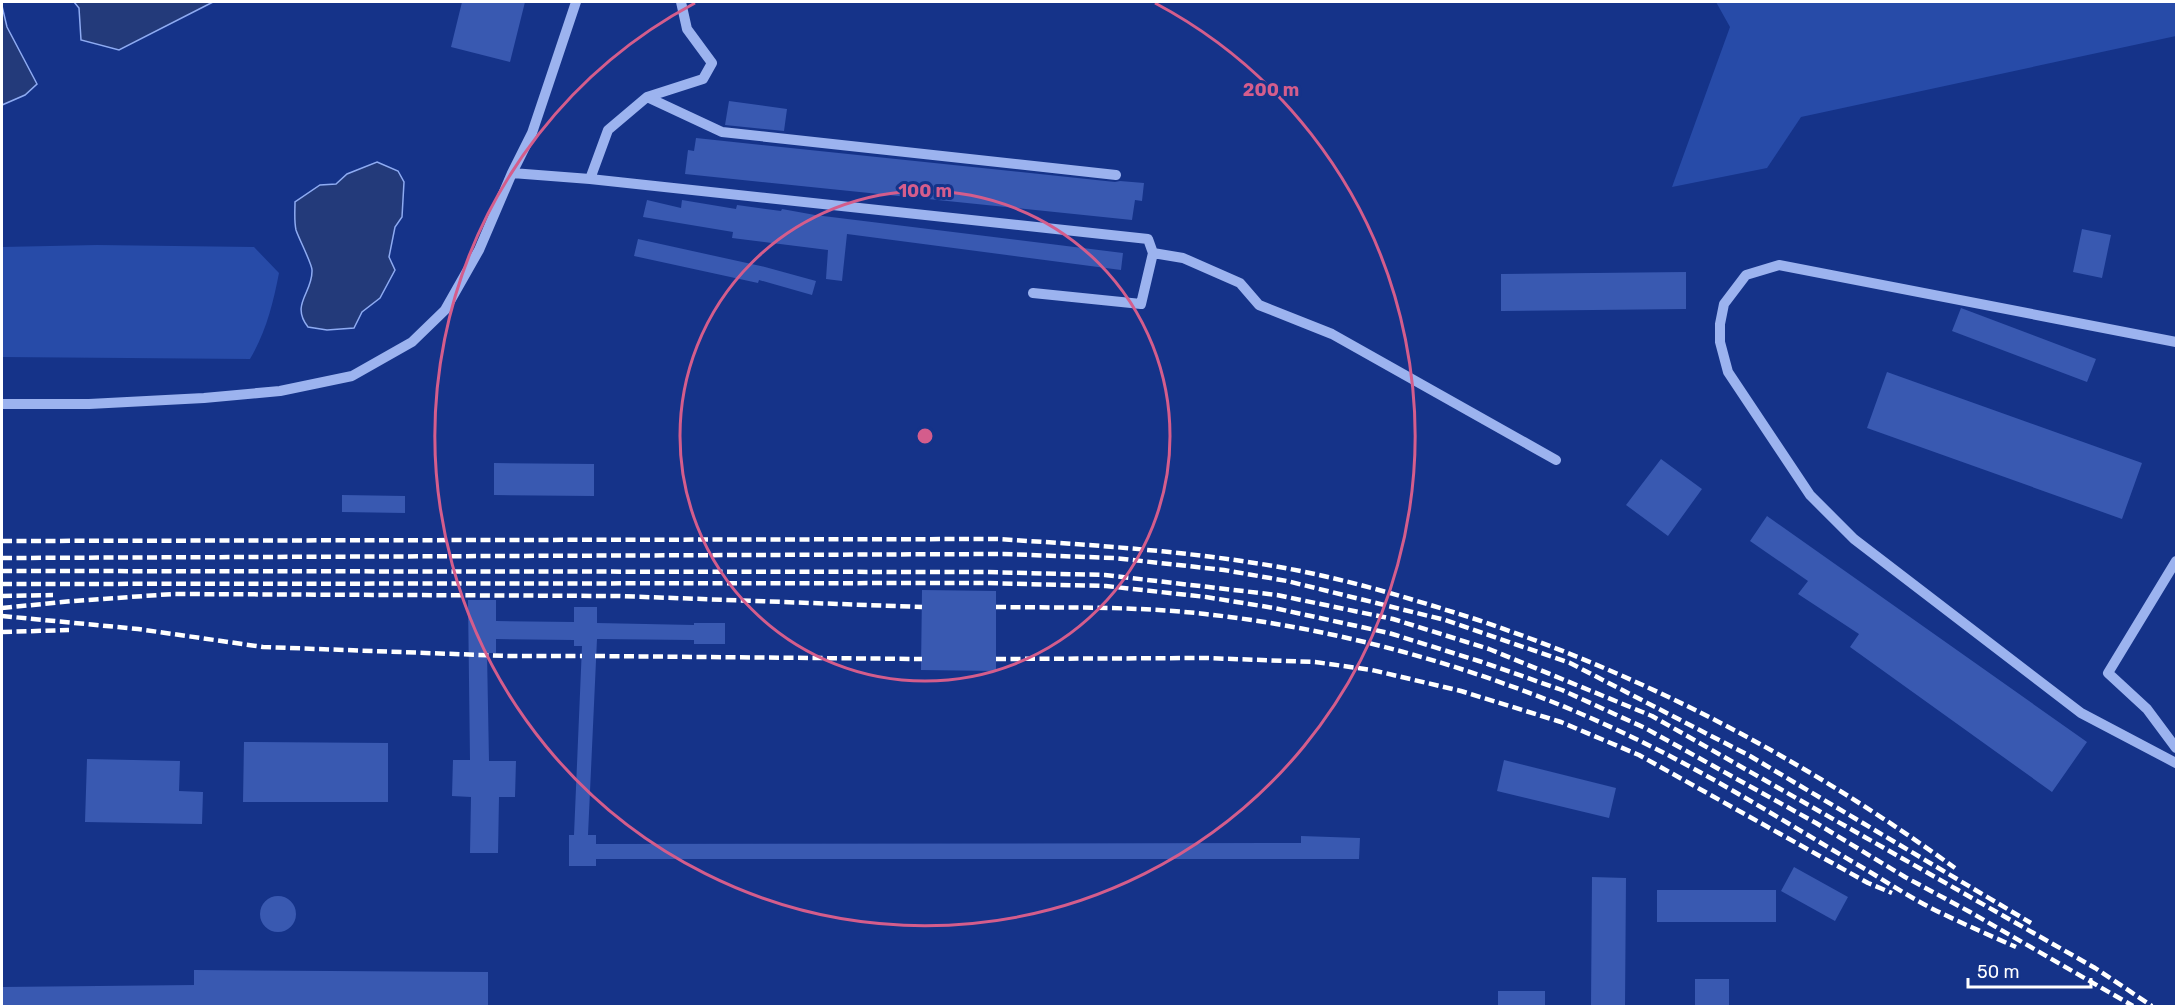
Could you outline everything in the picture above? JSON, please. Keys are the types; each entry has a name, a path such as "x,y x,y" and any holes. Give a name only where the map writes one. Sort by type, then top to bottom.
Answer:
{"street":[{"path":"2,404 89,404 204,398 280,391 352,376 412,342 445,310 479,250 532,133 576,2"},
{"path":"590,178 608,130 647,97 703,79 712,63 687,29 681,2"},
{"path":"647,97 722,132 1116,175"},
{"path":"512,173 590,178 1148,239 1154,253 1141,304 1033,293"},
{"path":"1154,253 1183,258 1240,283 1258,305 1332,334 1556,460"},
{"path":"2176,342 1779,265 1746,275 1724,304 1720,324 1720,342 1728,372 1810,495 1854,539 2081,713 2176,763"},
{"path":"2176,561 2108,673 2147,709 2176,748"}],"shaded area":[{"path":"74,2 213,2 119,50 81,40 79,8"},
{"path":"1716,2 2176,2 2176,36 1801,117 1767,168 1672,187 1730,27"},
{"path":"2,6 7,27 37,84 25,95 2,105"},
{"path":"377,162 398,171 404,182 402,217 395,227 389,257 395,270 380,298 362,312 354,328 327,330 308,327 301,312 312,270 296,230 295,202 320,185 336,184 347,174"},
{"path":"97,245 254,247 279,273 268,318 250,359 2,357 2,247"}],"building":[{"path":"462,2 525,2 510,62 451,47"},
{"path":"729,101 787,109 784,131 725,125"},
{"path":"696,138 1115,182 1144,183 1142,201 1135,200 1132,220 685,174 688,150 694,151"},
{"path":"647,200 681,208 682,200 736,209 737,205 781,211 782,209 1123,253 1121,270 847,234 842,281 826,279 828,250 732,238 733,232 643,217"},
{"path":"2082,229 2111,235 2102,278 2073,272"},
{"path":"638,239 765,267 816,281 812,295 759,280 758,283 634,256"},
{"path":"1686,272 1686,309 1501,311 1501,274"},
{"path":"1961,308 2096,359 2087,382 1952,331"},
{"path":"1887,372 2142,463 2122,519 1867,428"},
{"path":"1661,459 1702,489 1668,536 1626,505"},
{"path":"494,463 594,464 594,496 494,495"},
{"path":"342,495 405,496 405,513 342,512"},
{"path":"1767,516 2087,742 2052,792 1850,647 1859,634 1798,594 1808,581 1750,541"},
{"path":"922,590 996,591 996,671 921,670"},
{"path":"468,600 496,600 496,621 574,622 574,607 597,607 597,623 694,625 694,623 725,623 725,644 694,644 694,640 597,639 588,835 596,835 596,844 1301,843 1301,836 1360,838 1359,859 596,859 596,866 569,866 569,835 574,835 582,646 574,646 574,640 496,639 496,653 487,653 489,761 516,761 515,797 499,797 498,853 470,853 471,797 452,796 453,760 470,760"},
{"path":"244,742 388,743 388,802 243,802"},
{"path":"87,759 180,761 179,791 203,792 202,824 85,822"},
{"path":"1504,760 1616,788 1609,818 1497,791"},
{"path":"1794,867 1848,897 1835,921 1781,891"},
{"path":"1592,877 1626,878 1625,1006 1591,1006"},
{"path":"1657,890 1776,890 1776,922 1657,922"},
{"path":"278,896 290,902 296,914 290,926 278,932 266,926 260,914 266,902"},
{"path":"194,970 488,972 488,1006 2,1006 2,987 194,985"},
{"path":"1695,979 1729,979 1729,1006 1695,1006"},
{"path":"1498,991 1545,991 1545,1006 1498,1006"}],"railway":[{"path":"2,541 997,539 1177,553 1285,568 1357,584 1475,619 1540,642 1665,695 1784,757 1899,829 1955,868"},
{"path":"2,558 1003,554 1114,558 1224,570 1287,581 1445,620 1570,663 1750,756 2031,923"},
{"path":"2,571 985,572 1105,575 1277,595 1393,619 1489,649 1652,716 2095,968 2152,1006"},
{"path":"2,584 984,583 1106,586 1206,597 1274,608 1389,633 1482,662 1562,690 1645,728 1816,823 1905,877 2133,1006"},
{"path":"2,608 173,594 618,596 922,607"},
{"path":"2,596 53,595"},
{"path":"996,607 1153,610 1260,621 1370,643 1480,675 1585,716 1666,754 1923,903 2016,947"},
{"path":"2,616 138,629 263,647 509,656 582,656"},
{"path":"2,632 69,630"},
{"path":"595,656 922,659"},
{"path":"996,659 1206,658 1315,662 1372,670 1461,691 1561,722 1639,755 1868,883 1892,893"}]}
